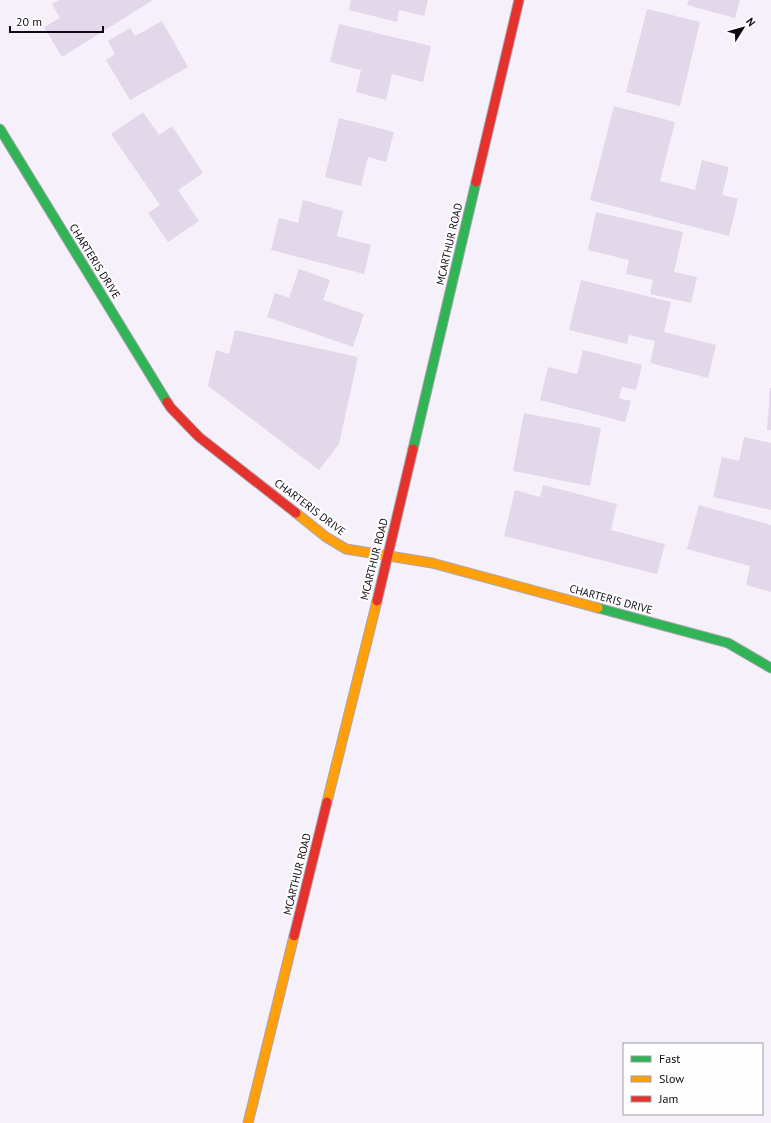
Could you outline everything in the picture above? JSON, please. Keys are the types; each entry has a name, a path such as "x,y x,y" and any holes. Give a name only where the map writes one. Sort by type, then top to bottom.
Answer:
{"street":[{"name":"MCARTHUR ROAD","path":"248,1123 388,555 519,0"},
{"name":"CHARTERIS DRIVE","path":"0,129 171,408 199,437 326,537 351,550 432,563 728,643 771,668"}],"building":[{"path":"60,0 153,0 62,57 44,27 60,18 52,4"},
{"path":"351,0 428,0 424,16 399,10 397,22 349,10"},
{"path":"689,0 740,0 735,18 687,5"},
{"path":"647,9 700,22 680,106 626,92"},
{"path":"162,21 188,67 130,100 106,60 115,54 108,41 130,28 135,36"},
{"path":"339,24 431,46 423,82 392,74 386,100 356,92 361,70 330,62"},
{"path":"614,106 675,122 660,181 695,190 702,160 729,167 722,195 738,199 729,236 590,200"},
{"path":"143,112 159,135 172,126 203,173 178,190 199,221 168,242 148,213 160,205 111,134"},
{"path":"339,118 394,132 386,162 368,157 361,186 325,177"},
{"path":"303,200 343,211 337,236 371,245 364,274 271,250 279,218 298,223"},
{"path":"596,212 683,232 674,272 697,277 691,303 650,294 653,280 626,274 629,260 588,250"},
{"path":"299,269 330,280 323,300 364,314 353,347 267,317 275,293 289,298"},
{"path":"581,280 671,302 664,332 716,345 708,378 650,363 655,341 629,335 627,344 569,330"},
{"path":"235,330 358,357 339,444 319,470 208,386 216,350 229,354"},
{"path":"583,350 642,365 636,390 622,387 619,398 631,401 625,422 540,400 548,367 577,374"},
{"path":"770,388 771,430 767,430"},
{"path":"524,413 601,428 590,486 513,471"},
{"path":"744,437 771,443 771,510 713,497 722,457 739,461"},
{"path":"543,485 617,504 611,530 665,544 657,574 504,536 515,490 540,497"},
{"path":"699,505 771,525 771,592 746,585 750,566 687,549"}],"traffic: fast":[{"path":"0,129 167,402"},
{"path":"413,449 476,182"},
{"path":"598,608 728,643 771,668"}],"traffic: slow":[{"path":"296,513 326,537 346,549 432,563 598,608"},
{"path":"327,802 377,601"},
{"path":"248,1123 294,936"}],"traffic: jam":[{"path":"476,182 519,0"},
{"path":"167,402 199,437 296,513"},
{"path":"377,601 413,449"},
{"path":"294,936 327,802"}]}
